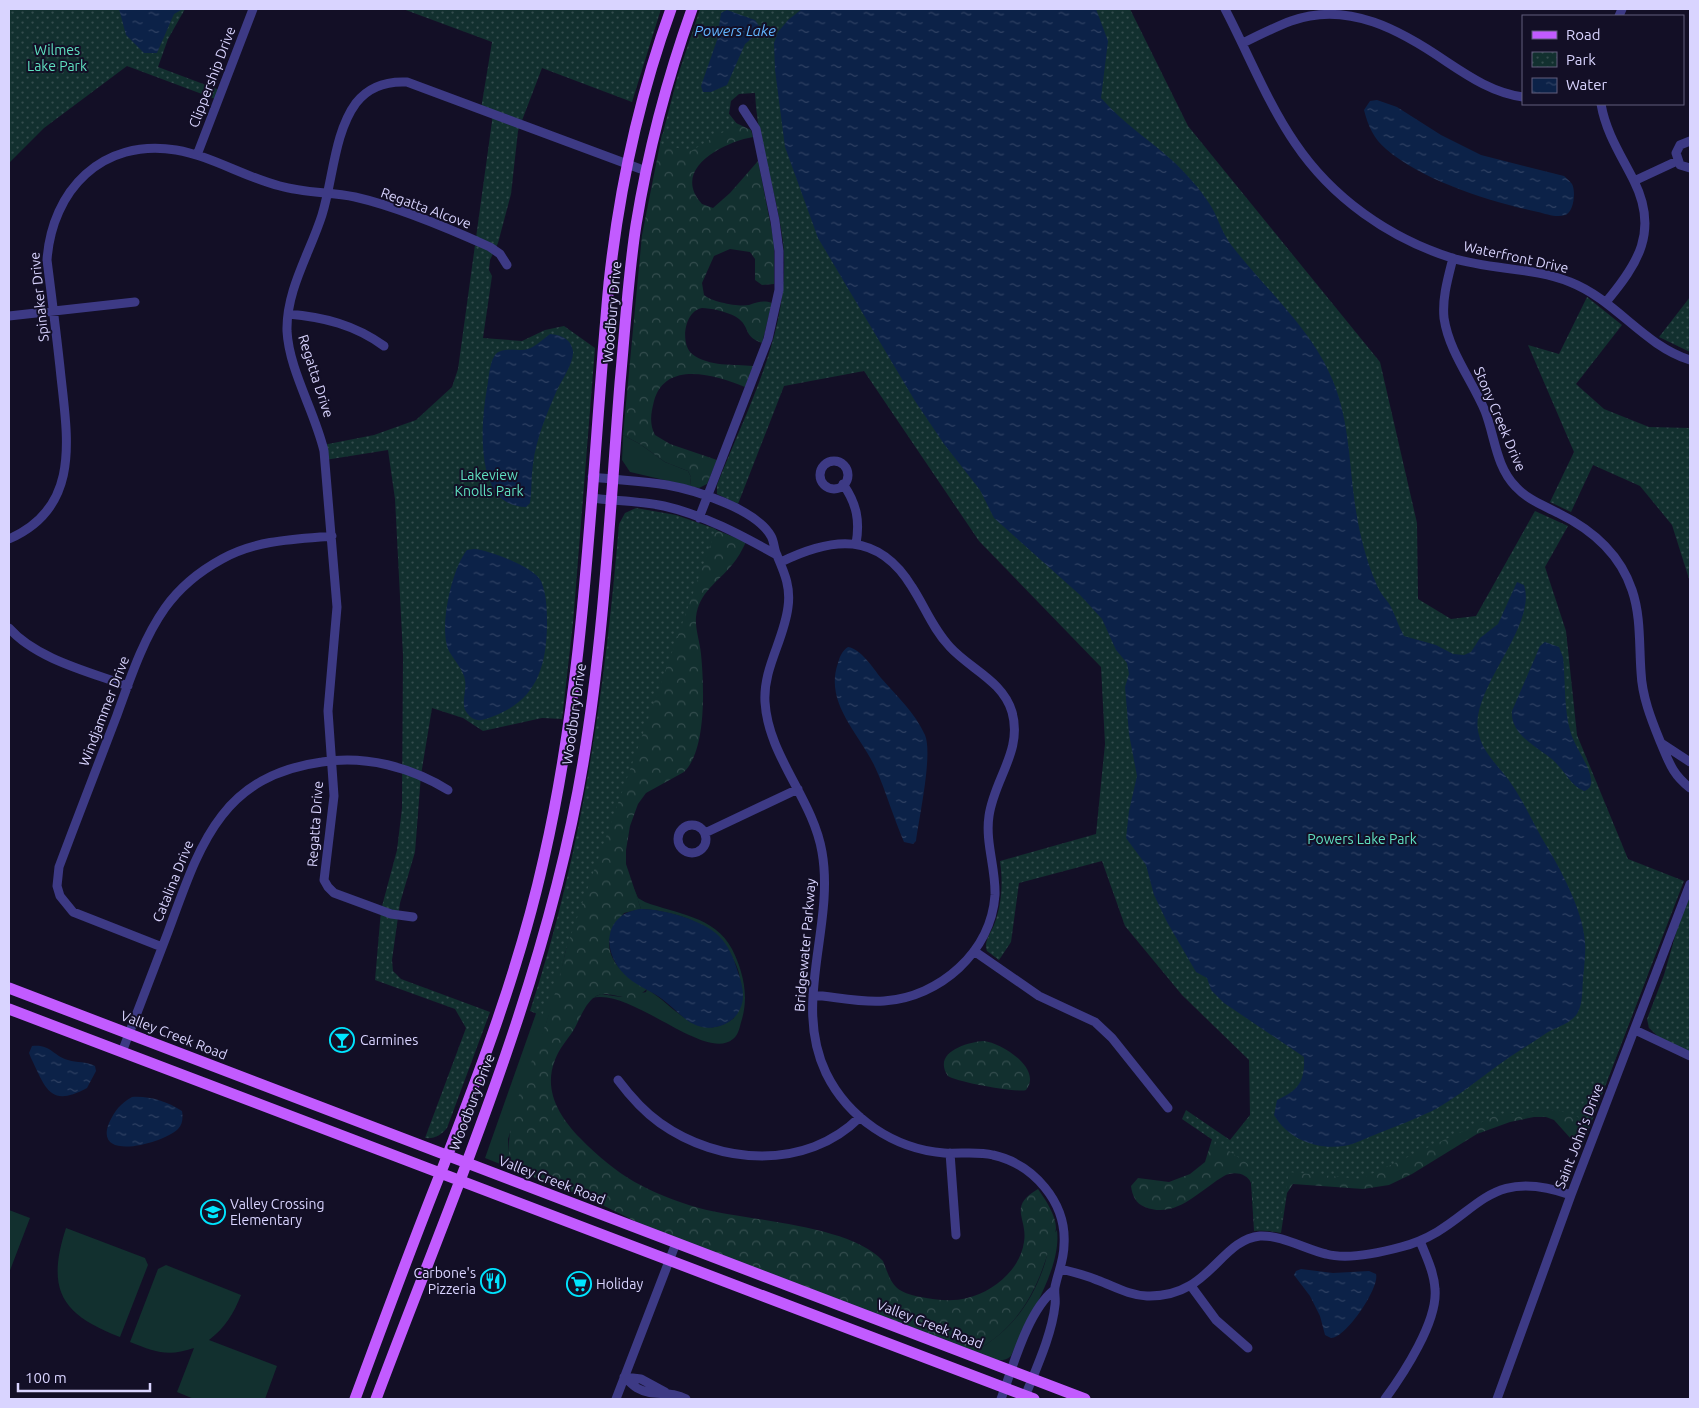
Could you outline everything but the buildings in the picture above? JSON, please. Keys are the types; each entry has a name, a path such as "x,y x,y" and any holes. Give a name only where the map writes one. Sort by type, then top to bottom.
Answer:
{"main road":[{"name":"Woodbury Drive","path":"355,1399 513,975 548,840 572,702 611,264 627,164 647,83 670,9"},
{"name":"Woodbury Drive","path":"376,1399 466,1162 528,990 549,920 567,848 582,773 593,697 630,274 646,171 667,84 692,9"},
{"name":"Valley Creek Road","path":"9,988 1085,1399"},
{"path":"9,1009 669,1261 1003,1394 1028,1398"}],"street":[{"name":"Clippership Drive","path":"197,155 253,9"},
{"name":"Waterfront Drive","path":"1225,9 1280,119 1296,144 1324,178 1362,213 1423,248 1478,265 1557,278 1586,289 1606,302 1655,343 1690,360"},
{"path":"1242,43 1292,20 1313,15 1341,14 1365,18 1404,34 1484,86 1522,97"},
{"name":"Regatta Drive","path":"412,917 391,914 334,893 324,880 334,796 328,693 337,608 324,451 319,429 288,343 288,314 294,289 322,215 332,165 353,108 364,94 375,86 390,82 407,82 646,171"},
{"path":"1601,105 1610,137 1634,181 1644,211 1645,228 1642,248 1634,268 1606,302"},
{"path":"699,518 768,339 779,284 778,238 756,130 743,109"},
{"path":"1690,141 1683,142 1677,148 1677,161 1684,167 1690,168"},
{"name":"Spinaker Drive","path":"9,539 31,528 44,515 53,501 65,472 68,439 47,260 49,238 54,218 72,188 103,161 135,150 156,148 197,155 279,186 328,192"},
{"path":"1634,181 1677,161"},
{"name":"Regatta Alcove","path":"328,192 395,210 483,244 497,251 507,265"},
{"name":"Stony Creek Drive","path":"1453,258 1444,298 1446,331 1484,411 1500,462 1511,481 1526,497 1571,520 1597,537 1609,550 1626,575 1638,611 1644,694 1670,766 1690,788"},
{"path":"9,316 136,302"},
{"path":"288,314 310,316 339,323 366,332 384,346"},
{"name":"Bridgewater Parkway","path":"592,478 666,485 707,497 740,510 757,521 771,536 788,582 788,607 767,673 765,705 770,729 818,834 824,865 824,889 812,995 814,1033 822,1065 840,1096 860,1117 881,1133 924,1150 950,1153 981,1153 998,1156 1019,1165 1038,1180 1054,1200 1063,1226 1064,1244 1054,1290 1056,1304 1032,1379 1028,1398"},
{"path":"843,484 854,502 857,513 859,525 856,544"},
{"path":"591,498 660,506 699,518 746,536 779,558 830,544 856,544 885,556 896,566 914,589 939,634 962,659 998,687 1011,710 1015,724 1013,751 992,799 989,818 988,834 995,880 993,910 987,928 974,951 942,982 906,998 876,1001 812,995"},
{"name":"Windjammer Drive","path":"162,948 73,912 60,896 57,886 59,867 128,686 152,631 165,609 177,593 208,567 243,549 263,544 332,536"},
{"path":"9,628 22,641 37,651 128,686"},
{"path":"1661,743 1690,762"},
{"name":"Catalina Drive","path":"122,1052 204,841 230,806 246,792 276,775 309,763 332,760 367,761 408,770 429,778 448,790"},
{"path":"705,833 798,789"},
{"name":"Saint John's Drive","path":"1497,1399 1571,1195 1690,884"},
{"path":"974,951 1039,996 1095,1022 1112,1038 1168,1108"},
{"path":"1635,1030 1690,1056"},
{"path":"618,1080 643,1110 672,1131 704,1146 738,1154 771,1156 807,1150 836,1137 860,1117"},
{"path":"950,1153 956,1235"},
{"path":"1060,1269 1091,1277 1122,1291 1141,1296 1165,1295 1191,1286 1208,1274 1239,1244 1255,1237 1273,1237 1335,1256 1386,1250 1420,1241 1443,1229 1488,1195 1507,1188 1537,1185 1571,1195"},
{"path":"1386,1399 1426,1330 1435,1307 1434,1280 1420,1241"},
{"path":"616,1399 676,1243"},
{"path":"1191,1286 1216,1320 1248,1348"},
{"name":"Bridgewater Parkway","path":"1003,1394 1023,1341 1043,1299 1054,1290"},
{"path":"624,1377 637,1388 648,1392 666,1392 686,1399"}],"green space":[{"name":"Wilmes Lake Park","path":"9,9 185,9 168,39 158,67 222,91 218,100 127,66 44,128 9,163"},
{"name":"Lakeview Knolls Park","path":"403,9 661,9 632,102 542,68 518,131 511,194 498,243 490,260 489,270 492,276 483,338 522,341 545,330 564,326 595,348 573,623 562,719 542,718 483,731 463,718 432,708 421,775 415,852 400,903 392,960 393,971 401,979 490,1012 447,1128 438,1136 432,1138 425,1138 466,1028 455,1009 375,980 381,910 397,850 402,808 403,655 395,499 388,450 325,460 323,445 374,435 416,420 452,387 458,369 493,114 481,109 492,42"},
{"name":"Powers Lake","path":"700,9 1130,9 1188,126 1380,362 1417,523 1418,599 1451,619 1476,616 1535,511 1568,526 1545,567 1566,631 1577,735 1628,859 1684,881 1591,1122 1558,1110 1499,1114 1361,1179 1289,1172 1279,1232 1255,1230 1251,1166 1182,1119 1186,1110 1230,1140 1250,1115 1249,1060 1182,995 1125,926 1102,861 1019,883 1011,942 999,960 987,951 987,941 997,917 1000,901 1002,885 1000,861 1096,834 1105,744 1101,667 979,541 864,371 784,386 738,504 717,494 717,485 765,367 774,336 781,305 784,274 783,242 759,130 755,93 739,94 731,101 729,114 737,124 691,151 660,144 678,75"},
{"path":"729,114 736,123 751,130 753,137 728,145 705,159 696,169 692,179 694,191 702,204 713,208 730,193 758,161 774,242 774,284 762,285 755,280 755,259 750,252 730,249 714,256 702,283 704,295 713,300 732,305 749,305 758,302 772,303 762,343 752,338 737,317 717,310 702,308 696,310 688,321 685,336 686,343 692,354 706,361 753,366 745,387 707,376 681,375 669,380 660,388 654,401 651,418 655,435 670,444 717,460 707,484 699,488 690,486 691,477 688,471 665,462 640,444 623,435 642,235 662,134"},
{"path":"1587,297 1622,325 1576,384 1604,409 1649,427 1690,428 1690,582 1672,525 1640,486 1593,465 1571,512 1550,502 1574,452 1528,345 1559,354"},
{"path":"1690,297 1690,352 1659,337"},
{"path":"623,435 640,444 665,462 688,471 691,477 690,486 630,472 622,460"},
{"path":"636,508 676,515 716,529 542,1016 530,1011 564,892 589,770 606,648 619,524 625,513"},
{"path":"714,529 746,542 740,554 727,571 705,594 698,608 696,622 701,654 703,699 697,749 684,772 646,793 638,804 630,826 626,864 641,909 624,913 610,937 609,946 615,962 626,975 647,989 636,998 600,994 590,1001 555,1060 551,1082 555,1102 572,1130 607,1163 634,1182 664,1196 699,1208 822,1231 847,1239 867,1249 883,1261 889,1276 899,1289 912,1295 926,1298 950,1300 967,1298 986,1291 1004,1278 1017,1262 1024,1242 1021,1207 1029,1195 1038,1189 1047,1202 1056,1223 1056,1228 1038,1281 1013,1321 1002,1333 974,1352 645,1226 592,1200 510,1168 510,1131 514,1113 549,1014 571,927"},
{"path":"632,884 638,898 705,923 716,929 725,938 732,949 742,974 745,992 744,1010 739,1030 733,1039 721,1044 705,1041 686,1034 627,1003 608,998 592,998 601,994 621,997 646,992 647,989 678,1013 698,1025 710,1027 721,1025 734,1018 740,978 736,965 719,938 696,922 683,917 655,910 641,909"},
{"path":"1690,884 1690,1056 1665,1043 1649,1028 1647,1019 1664,975"},
{"path":"571,927 557,991 508,1139 510,1168 485,1158 552,968"},
{"path":"1648,974 1582,1147 1572,1140 1554,1120 1546,1117 1534,1117 1510,1122 1477,1134 1412,1174 1389,1185 1363,1189 1293,1184 1287,1193 1281,1233 1265,1230 1254,1231 1251,1183 1246,1177 1239,1174 1224,1176 1187,1201 1167,1209 1156,1210 1145,1207 1139,1204 1133,1196 1131,1186 1138,1178 1169,1182 1190,1174 1205,1162 1213,1136 1233,1148"},
{"path":"984,1041 1010,1052 1025,1066 1030,1082 1026,1090 1021,1091 987,1086 948,1076 944,1068 944,1061 953,1050 960,1046"},
{"path":"9,1210 30,1218 9,1273"},
{"path":"66,1228 145,1258 148,1265 120,1337 84,1319 72,1309 63,1297 59,1284 58,1268 60,1250"},
{"path":"1057,1230 1057,1245 1049,1278 1011,1356 1007,1359 998,1360 974,1352 999,1335 1027,1303 1040,1277 1050,1241"},
{"path":"166,1265 241,1295 228,1320 209,1340 277,1366 265,1399 194,1399 177,1392 194,1348 169,1353 130,1342 158,1269"}],"water":[{"path":"119,9 183,9 174,14 157,53 144,53 126,35"},
{"name":"Powers Lake","path":"802,9 1096,9 1108,41 1101,98 1189,177 1212,208 1232,246 1301,327 1324,362 1333,381 1343,412 1356,511 1366,556 1377,587 1390,606 1404,636 1436,645 1453,654 1464,655 1471,652 1480,638 1498,624 1517,582 1524,585 1526,602 1521,621 1483,699 1478,718 1479,735 1487,753 1508,779 1522,801 1563,876 1580,916 1585,947 1582,996 1578,1012 1572,1020 1545,1034 1441,1106 1353,1144 1334,1147 1313,1144 1287,1131 1280,1123 1274,1115 1277,1100 1291,1092 1299,1084 1302,1079 1304,1057 1224,1003 1211,990 1207,978 1196,972 1167,922 1154,895 1146,865 1126,838 1129,811 1137,776 1129,734 1125,687 1129,674 1127,663 1116,650 1102,619 1080,595 994,518 980,490 944,444 915,401 818,238 785,147 775,70 774,43 778,32 788,20"},
{"name":"Powers Lake","path":"727,10 755,20 762,30 745,44 727,85 711,92 703,92 701,86 717,40 721,13"},
{"path":"1377,100 1397,107 1441,135 1481,155 1564,176 1573,187 1574,196 1570,210 1565,215 1559,216 1519,208 1458,189 1419,171 1386,149 1372,132 1364,110 1370,101"},
{"path":"550,334 561,336 567,340 572,347 573,356 553,399 539,436 534,455 530,503 526,507 509,503 497,493 489,478 484,460 483,421 485,403 490,367 495,355 506,350 531,348"},
{"path":"474,549 490,552 510,560 530,570 537,576 541,581 544,592 547,615 544,656 536,681 520,701 508,709 483,720 473,719 465,710 464,677 449,651 445,628 448,599 456,570 467,550"},
{"path":"1545,642 1559,647 1563,657 1570,731 1591,776 1589,788 1584,791 1571,782 1553,760 1526,740 1515,727 1512,711 1540,646"},
{"path":"848,647 858,651 866,660 911,712 925,735 927,744 926,771 916,841 913,844 904,842 875,767 839,705 835,678 840,656"},
{"path":"641,909 671,913 693,920 712,930 723,940 733,958 743,990 742,1004 732,1020 711,1028 695,1025 662,999 624,974 612,955 610,934 613,925 620,918 629,912"},
{"path":"32,1046 48,1048 63,1058 95,1066 96,1071 87,1088 75,1094 65,1096 51,1092 41,1079 31,1058 29,1053"},
{"path":"132,1097 158,1100 182,1111 180,1127 159,1140 146,1144 120,1146 111,1143 107,1135 113,1114 124,1102"},
{"path":"1301,1269 1333,1273 1369,1271 1376,1274 1373,1290 1367,1301 1352,1322 1337,1336 1331,1338 1325,1335 1320,1316 1310,1296 1294,1275 1296,1271"}],"place":[{"name":"Carmines","path":"342,1040"},
{"name":"Valley Crossing Elementary","path":"213,1212"},
{"name":"Carbone's Pizzeria","path":"493,1281"},
{"name":"Holiday","path":"579,1284"}],"park label":[{"name":"Powers Lake Park","path":"1362,839"}]}
